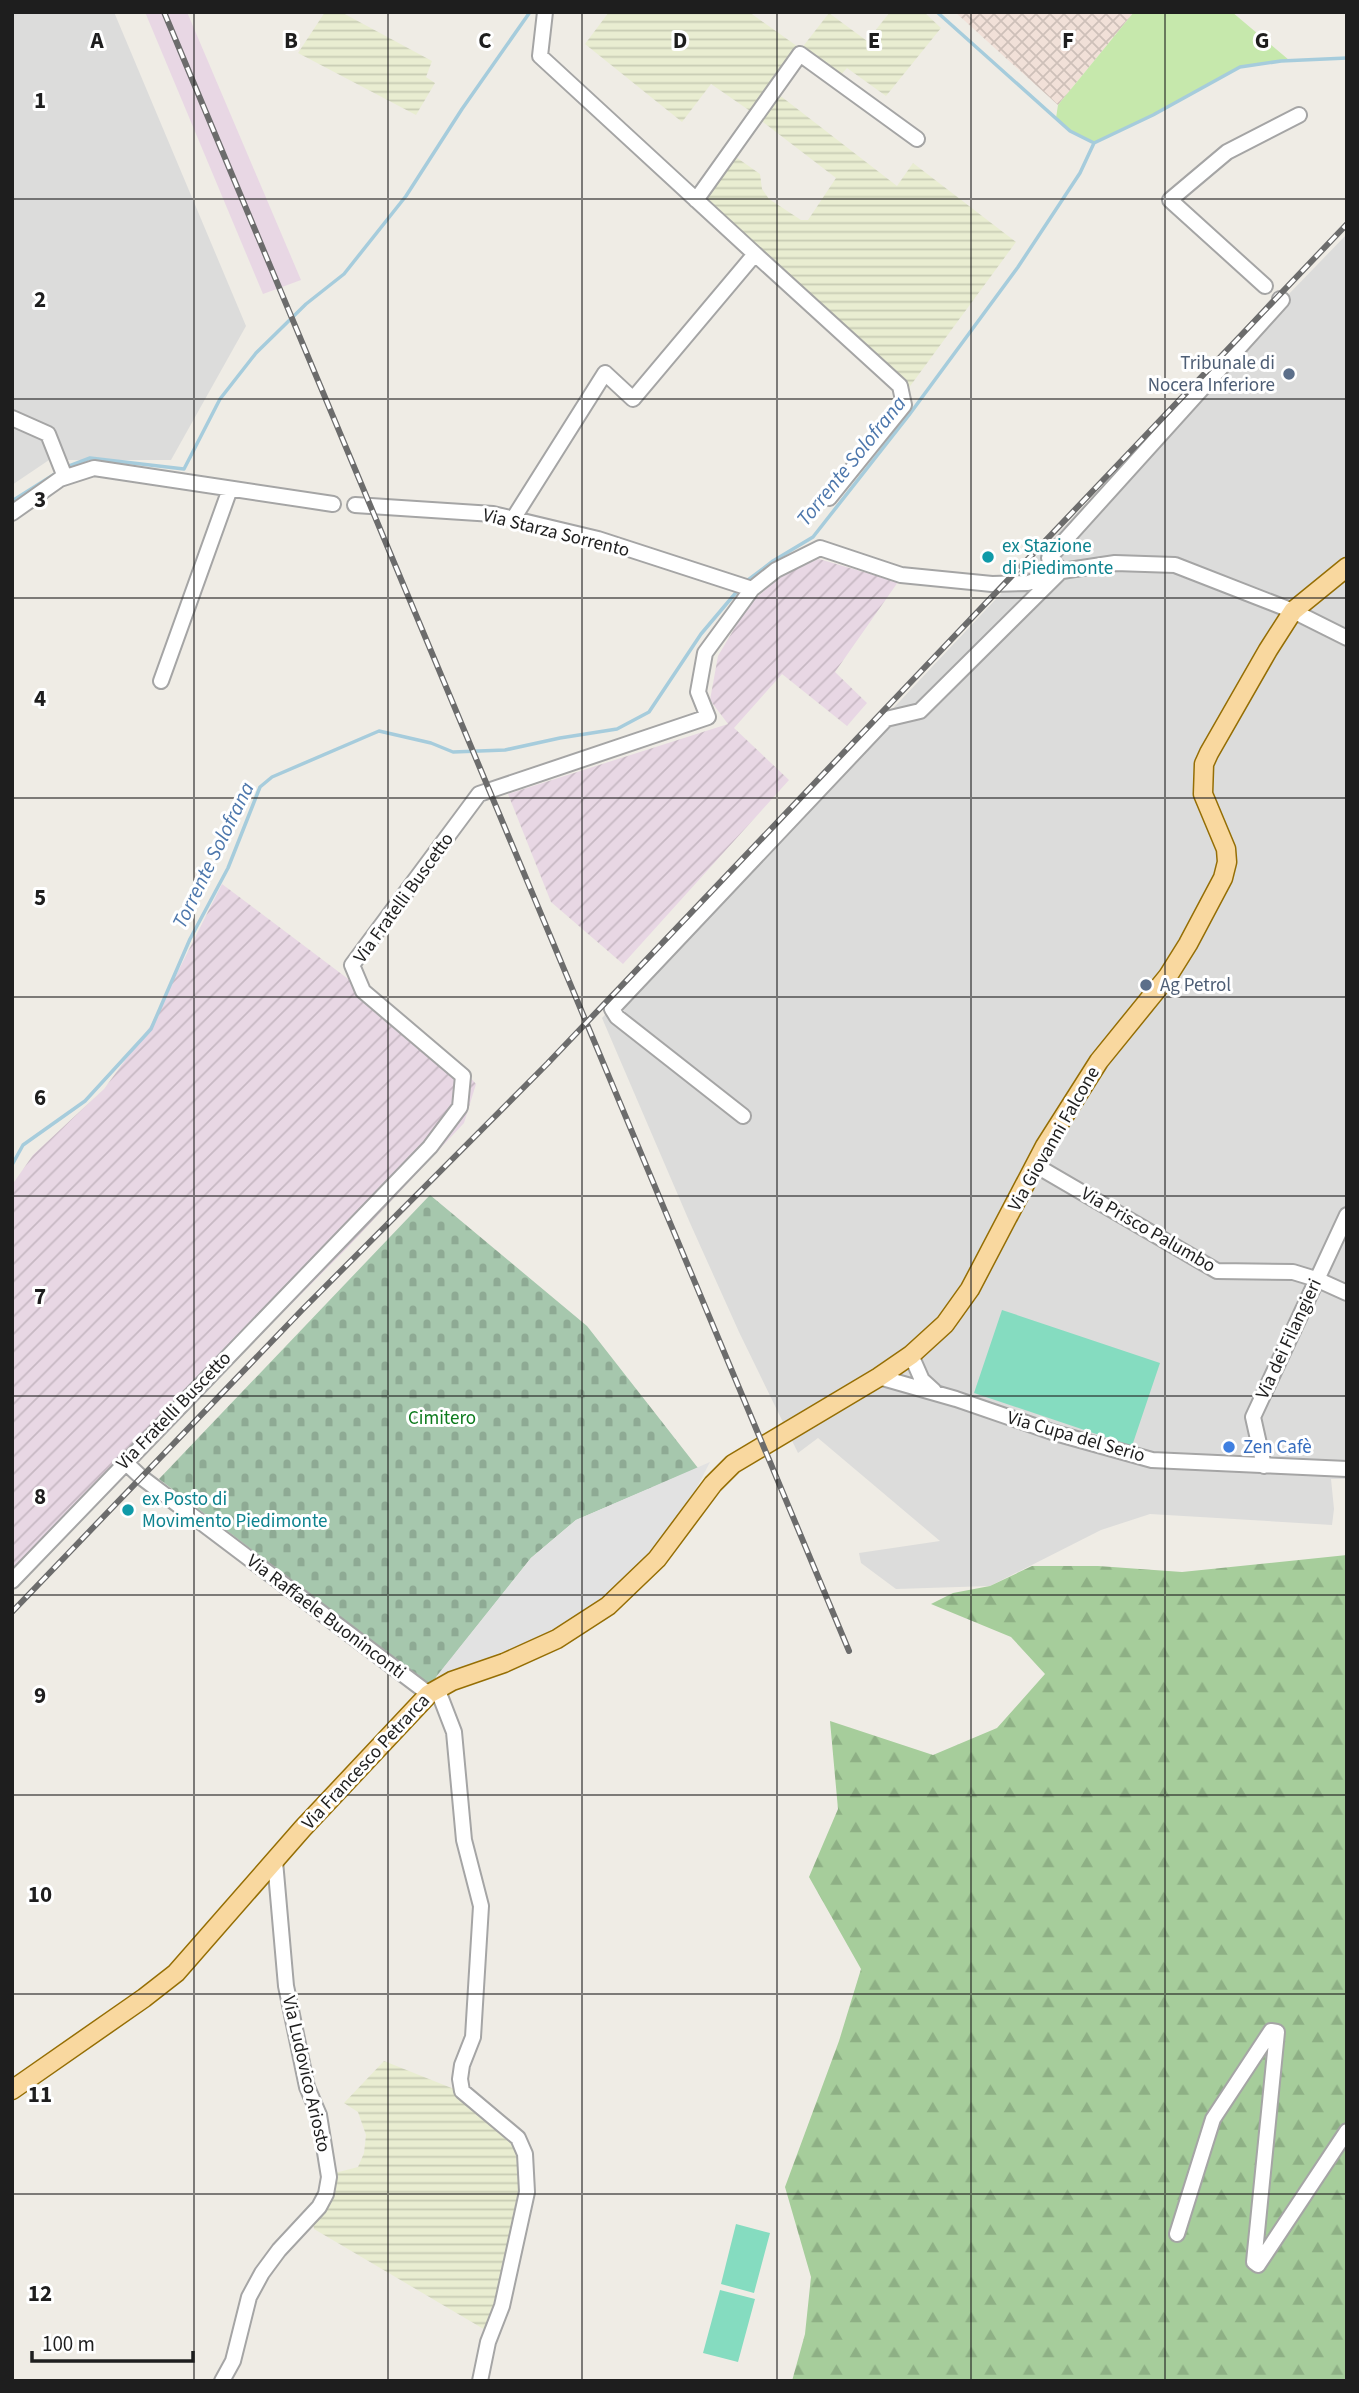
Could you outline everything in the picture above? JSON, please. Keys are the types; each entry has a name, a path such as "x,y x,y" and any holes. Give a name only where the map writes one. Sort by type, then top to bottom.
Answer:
{"main road":[{"name":"Via Giovanni Falcone","path":"879,1377 911,1355 945,1324 970,1289 1035,1165 1099,1061 1168,976 1188,944 1223,877 1227,862 1226,849 1203,794 1204,764 1228,718 1293,611 1347,567"},
{"name":"Via Francesco Petrarca","path":"12,2090 176,1973 275,1861 433,1691 557,1639 601,1611 657,1559 713,1484 733,1464 879,1377"}],"street":[{"path":"545,12 540,56 900,386 904,405 829,498"},
{"path":"696,200 800,54 917,139"},
{"path":"1265,286 1170,200 1227,152 1299,115"},
{"path":"513,519 605,373 633,399 755,254"},
{"path":"743,1116 617,1017 612,1009 886,719 920,711 1062,571 1049,558 1282,300 1280,299"},
{"path":"12,418 48,434 63,471"},
{"path":"12,513 63,471 94,468 333,504"},
{"path":"160,681 230,489"},
{"name":"Via Starza Sorrento","path":"355,505 493,514 598,539 744,586"},
{"name":"Via Fratelli Buscetto","path":"12,1581 430,1147 460,1107 463,1076 363,991 352,965 479,794 708,717 698,692 705,653 744,586 821,548 901,575 992,584 1028,583 1062,571 1115,563 1175,565 1293,611 1347,639"},
{"name":"Via Prisco Palumbo","path":"1035,1165 1217,1271 1293,1272 1317,1279 1347,1293"},
{"name":"Via dei Filangieri","path":"1264,1466 1253,1418 1347,1215"},
{"path":"911,1355 922,1380 935,1392"},
{"name":"Via Cupa del Serio","path":"879,1377 935,1392 1055,1433 1152,1460 1347,1469"},
{"name":"Via Raffaele Buoninconti","path":"125,1462 141,1477 433,1691"},
{"path":"433,1691 454,1732 464,1840 481,1906 473,2037 462,2065 462,2091 518,2138 525,2154 527,2192 502,2306 488,2342 480,2381"},
{"name":"Via Ludovico Ariosto","path":"222,2381 233,2361 249,2297 279,2250 319,2207 326,2194 329,2177 319,2115 307,2087 286,1986 275,1861"},
{"path":"1177,2234 1213,2119 1271,2031 1277,2032 1254,2262 1258,2265 1347,2130"}],"shaded area":[{"path":"12,12 114,12 246,326 171,460 49,460 12,485"},
{"path":"145,12 187,12 301,280 263,294"},
{"path":"955,12 1134,12 1058,105"},
{"path":"1347,234 1347,1479 1331,1479 1334,1509 1332,1525 1150,1514 1101,1530 990,1586 896,1589 861,1563 859,1553 940,1541 818,1438 798,1453 739,1332 602,1018 1074,516"},
{"path":"819,559 898,582 835,672 867,703 847,726 782,674 734,728 789,780 623,964 551,902 508,794 728,724 710,700 718,656 747,607 790,570"},
{"path":"222,884 453,1058 476,1084 464,1123 347,1248 120,1477 12,1591 12,1185 33,1155 104,1089 151,1025"},
{"path":"710,1462 695,1491 655,1546 626,1578 580,1615 544,1636 436,1677 531,1558 576,1520"}],"green space":[{"path":"325,12 341,12 432,61 426,77 435,83 416,115 298,53"},
{"path":"609,12 749,12 801,49 753,113 711,84 682,122 585,44"},
{"path":"890,12 924,12 941,28 886,96 847,68 839,77 801,49 829,13 867,41"},
{"path":"1134,12 1232,12 1289,60 1240,67 1153,115 1094,143 1070,131 1056,118 1058,105"},
{"path":"778,94 897,186 913,163 1016,242 908,389 703,200 733,155 760,174 762,189 769,199 801,220 808,220 836,178 759,119"},
{"name":"Cimitero","path":"430,1195 587,1326 698,1468 576,1520 531,1558 430,1685 159,1479"},
{"path":"1002,1310 1160,1363 1132,1446 974,1393"},
{"path":"1347,1555 1347,2381 792,2381 805,2334 811,2277 785,2187 839,2041 861,1969 809,1877 838,1809 830,1721 933,1755 997,1728 1045,1674 1011,1637 931,1604 953,1593 990,1586 1032,1566 1098,1566 1182,1572"},
{"path":"384,2061 459,2091 518,2143 521,2189 502,2281 487,2331 314,2229 313,2223 331,2174 358,2167 364,2153 366,2135 358,2112 344,2103"},
{"path":"736,2224 770,2233 754,2293 721,2284"},
{"path":"720,2290 755,2299 738,2362 703,2353"}],"waterway":[{"name":"Torrente Solofrana","path":"64,468 90,458 184,469 220,399 256,353 306,304 344,274 406,196 462,109 530,12"},
{"name":"Torrente Solofrana","path":"937,12 1070,131 1094,143 1153,115 1240,67 1281,61 1347,58"},
{"name":"Torrente Solofrana","path":"744,583 773,561 813,537 909,415 1018,267 1080,173 1094,143"},
{"name":"Torrente Solofrana","path":"12,501 58,472"},
{"name":"Torrente Solofrana","path":"12,1165 23,1145 85,1101 151,1029 190,939 228,868 260,787 272,777 379,731 431,743 453,752 505,750 617,729 649,712 701,634 739,589"}],"railway":[{"path":"164,12 849,1651"},
{"path":"12,1612 302,1310 548,1063 1347,224"}],"place":[{"name":"Tribunale di Nocera Inferiore","path":"1289,374"},
{"name":"ex Stazione di Piedimonte","path":"988,557"},
{"name":"Ag Petrol","path":"1146,985"},
{"name":"Zen Cafè","path":"1229,1447"},
{"name":"ex Posto di Movimento Piedimonte","path":"128,1510"}]}
